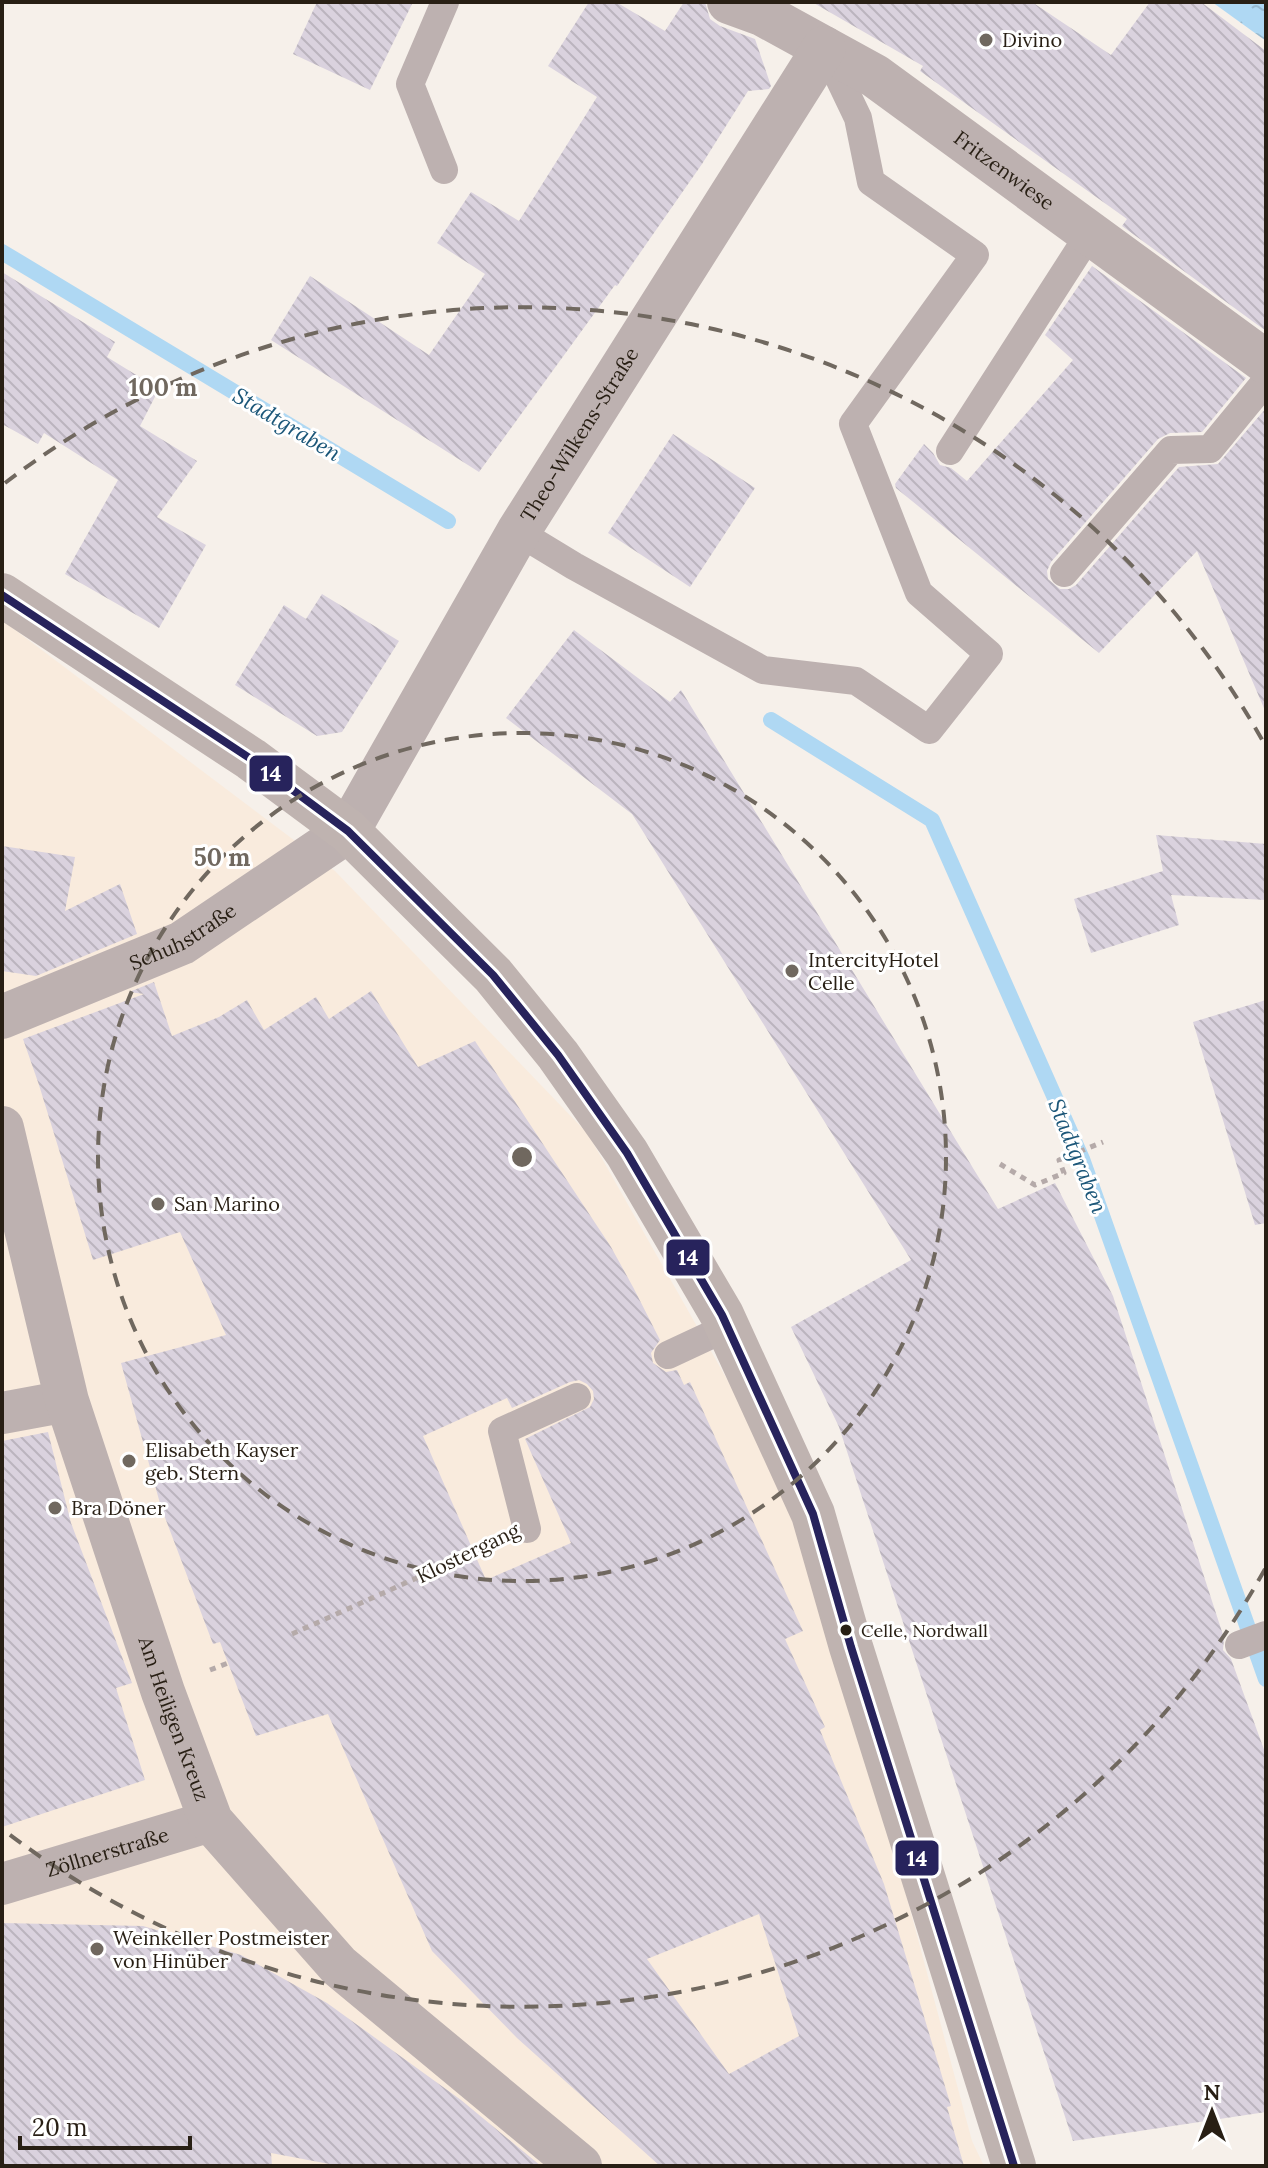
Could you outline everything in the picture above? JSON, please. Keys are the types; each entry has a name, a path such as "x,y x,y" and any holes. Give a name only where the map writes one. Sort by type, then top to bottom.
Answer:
{"main road":[{"path":"2,595 251,759 348,831 493,975 558,1055 627,1153 728,1327 813,1514 851,1647 1014,2166"}],"street":[{"name":"Fritzenwiese","path":"729,2 762,14 875,76 1266,362"},
{"name":"Theo-Wilkens-Straße","path":"348,831 518,532 824,48"},
{"name":"Schuhstraße","path":"2,1017 182,943 348,831"},
{"name":"Am Heiligen Kreuz","path":"2,1128 67,1401 163,1692 211,1821 339,1966 580,2166"},
{"path":"2,1413 67,1401"},
{"name":"Zöllnerstraße","path":"2,1884 211,1821"}],"lane":[{"path":"444,170 410,84 445,2"},
{"path":"518,532 763,670 856,681 929,730 989,654 919,593 853,424 975,255 871,182 858,118 824,48"},
{"path":"950,451 1090,233"},
{"path":"1064,573 1171,450 1210,449 1266,381"},
{"path":"668,1355 728,1327"},
{"name":"Klostergang","path":"527,1529 502,1431 577,1397"},
{"path":"1239,1645 1266,1635"}],"path":[{"path":"1000,1164 1035,1185 1064,1173 1059,1160 1103,1142"},
{"name":"Klostergang","path":"292,1634 527,1529"}],"shaded area":[{"path":"2,620 335,871 588,1134 805,1517 972,2141 984,2166 2,2166"}],"water":[{"path":"1212,2 1266,2 1266,41"}],"building":[{"path":"317,2 413,2 370,90 293,54"},
{"path":"589,2 616,2 665,31 684,2 705,2 710,19 755,39 771,86 769,89 748,91 702,164 617,286 479,472 271,340 310,276 429,355 485,274 437,243 471,192 519,221 597,97 548,66"},
{"path":"812,2 1032,2 1111,55 1150,2 1201,2 1266,51 1266,331 1122,226 1127,219 920,71 923,66"},
{"path":"1092,266 1246,378 1202,432 1170,433 1158,439 1051,562 1048,579 1060,589 1076,585 1179,467 1218,464 1266,408 1266,713 1197,551 1099,653 896,488 895,484 924,444 940,465 951,468 967,481 1073,360 1045,335"},
{"path":"2,272 115,342 107,357 159,389 140,426 197,461 157,517 206,545 159,628 65,574 118,480 44,433 38,444 2,424"},
{"path":"673,434 755,488 690,587 608,533"},
{"path":"322,594 399,641 342,732 317,736 235,685 284,605 306,619"},
{"path":"574,630 670,702 681,690 998,1209 1055,1183 1113,1296 1224,1638 1223,1650 1231,1659 1266,1755 1266,2112 1073,2141 839,1427 791,1327 911,1260 632,814 506,718"},
{"path":"1156,835 1266,844 1266,900 1171,895 1179,925 1091,953 1074,899 1163,871"},
{"path":"2,846 75,857 65,911 120,884 137,934 36,976 2,971"},
{"path":"154,982 172,1036 219,1017 247,1000 264,1030 316,997 329,1019 371,991 418,1067 475,1041 611,1247 660,1340 651,1353 653,1363 666,1372 677,1370 684,1385 690,1382 803,1631 785,1639 825,1727 820,1730 884,1884 951,2106 947,2107 964,2166 660,2166 517,2038 432,1951 328,1714 256,1736 220,1642 213,1644 161,1507 121,1363 226,1335 180,1232 93,1260 23,1039 144,994 129,992","holes":["579,1380 593,1391 594,1399 590,1407 525,1439 571,1543 486,1580 423,1436 507,1398 512,1408","759,1914 799,2036 729,2074 647,1959"]},
{"path":"1266,1000 1266,1223 1255,1225 1193,1022"},
{"path":"48,1432 71,1523 132,1683 116,1688 145,1780 2,1827 2,1441"},
{"path":"2,1923 143,1926 241,1955 327,2003 461,2100 541,2166 340,2166 271,2153 272,2166 2,2166"}],"waterway":[{"name":"Stadtgraben","path":"2,252 448,521"},
{"name":"Stadtgraben","path":"771,720 932,820 1082,1159 1266,1679"}],"transit line":[{"name":"14","path":"2,595 251,759 348,831 493,975 558,1055 627,1153 722,1315 813,1514 851,1647 1014,2166"}],"place":[{"name":"Divino","path":"986,40"},
{"name":"IntercityHotel Celle","path":"792,971"},
{"name":"San Marino","path":"158,1204"},
{"name":"Elisabeth Kayser geb. Stern","path":"129,1461"},
{"name":"Bra Döner","path":"55,1508"},
{"name":"Celle, Nordwall","path":"846,1630"},
{"name":"Weinkeller Postmeister von Hinüber","path":"97,1949"}]}
